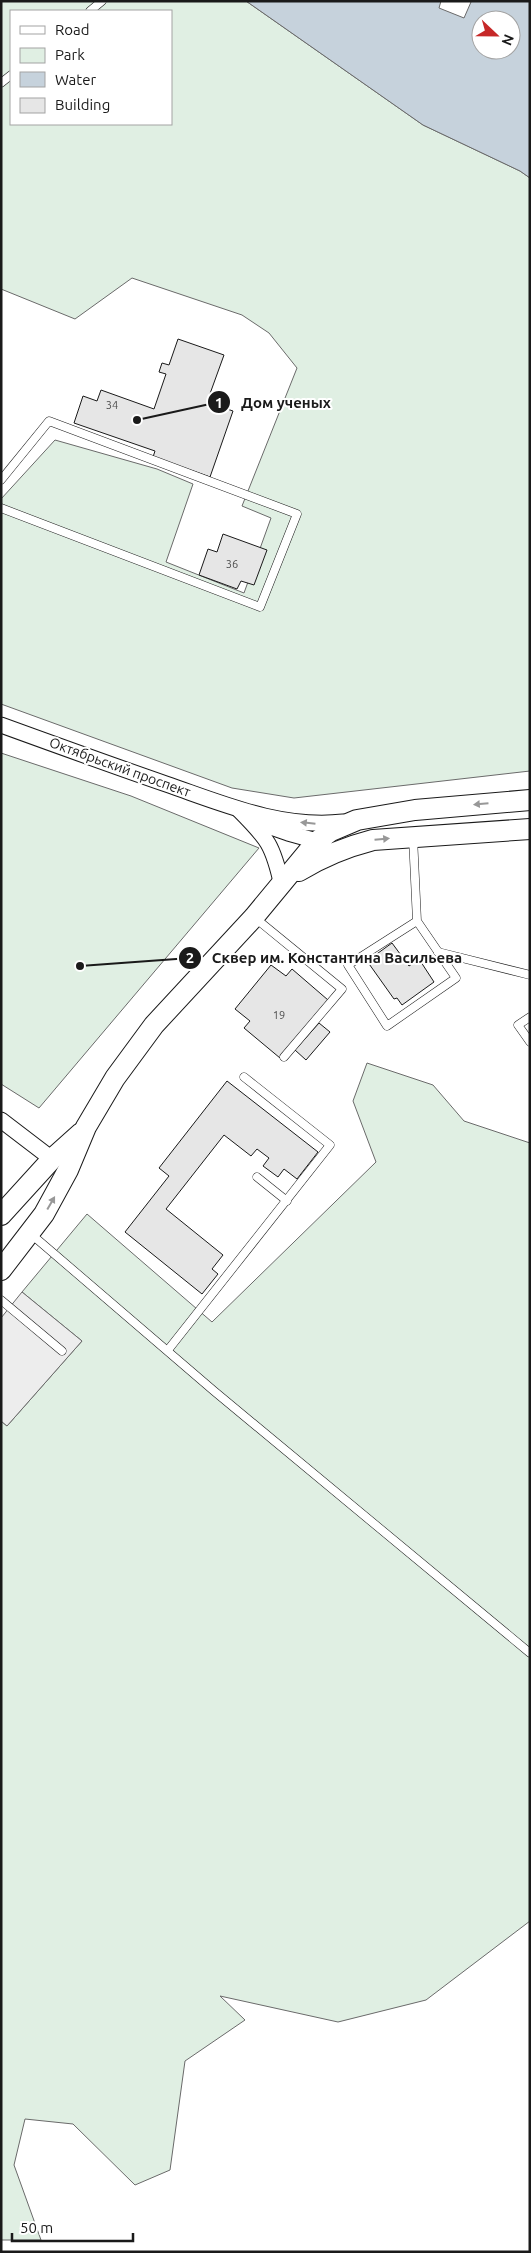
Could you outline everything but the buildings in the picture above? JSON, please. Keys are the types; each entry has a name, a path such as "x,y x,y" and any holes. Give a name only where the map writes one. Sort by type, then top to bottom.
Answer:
{"main road":[{"path":"1,1215 60,1164 86,1127 115,1078 154,1025 254,917 316,842 331,831 356,820 414,810 530,800"},
{"path":"285,881 320,858 349,846 373,840 530,829"},
{"path":"1,1270 31,1234 44,1214 60,1164"}],"street":[{"name":"Октябрьский проспект","path":"1,725 238,809 283,821 319,824 356,820"},
{"name":"Октябрьский проспект","path":"238,809 257,821 316,842 349,846"},
{"name":"Октябрьский проспект","path":"238,809 262,833 272,847 285,881"},
{"path":"1,1120 60,1164"}],"lane":[{"path":"91,10 102,1"},
{"path":"1,480 49,421 297,514 260,607 1,508"},
{"path":"413,836 416,921 456,978 387,1026 348,965 416,921"},
{"path":"254,917 342,989 284,1057"},
{"path":"438,952 530,975"},
{"path":"530,1017 518,1025 530,1042"},
{"path":"168,1350 330,1145 244,1077"},
{"path":"257,1178 286,1201"},
{"path":"31,1234 214,1391 530,1653"},
{"path":"1,1300 62,1351"}],"green space":[{"path":"1,1 246,1 423,125 520,171 530,178 530,771 294,798 232,788 1,704 1,499 55,440 157,469 193,484 166,562 244,593 271,518 242,506 297,368 269,333 242,315 132,278 75,319 1,289"},
{"path":"1,753 131,796 259,848 39,1108 1,1084"},
{"path":"367,1063 433,1085 464,1121 530,1143 530,1921 426,2000 338,2022 220,1996 245,2020 185,2061 170,2170 135,2185 73,2124 25,2119 14,2165 41,2240 1,2240 1,1421 7,1426 82,1341 22,1292 87,1214 212,1322 376,1162 353,1101"}],"shaded area":[{"path":"22,1292 82,1341 7,1426 1,1421 1,1318"}],"water":[{"path":"246,1 530,1 530,178 520,171 423,125"}],"pier":[{"path":"441,1 471,2 464,18 439,8"}],"place":[{"name":"Дом ученых","path":"137,420"},
{"name":"Сквер им. Константина Васильева","path":"80,966"}]}
